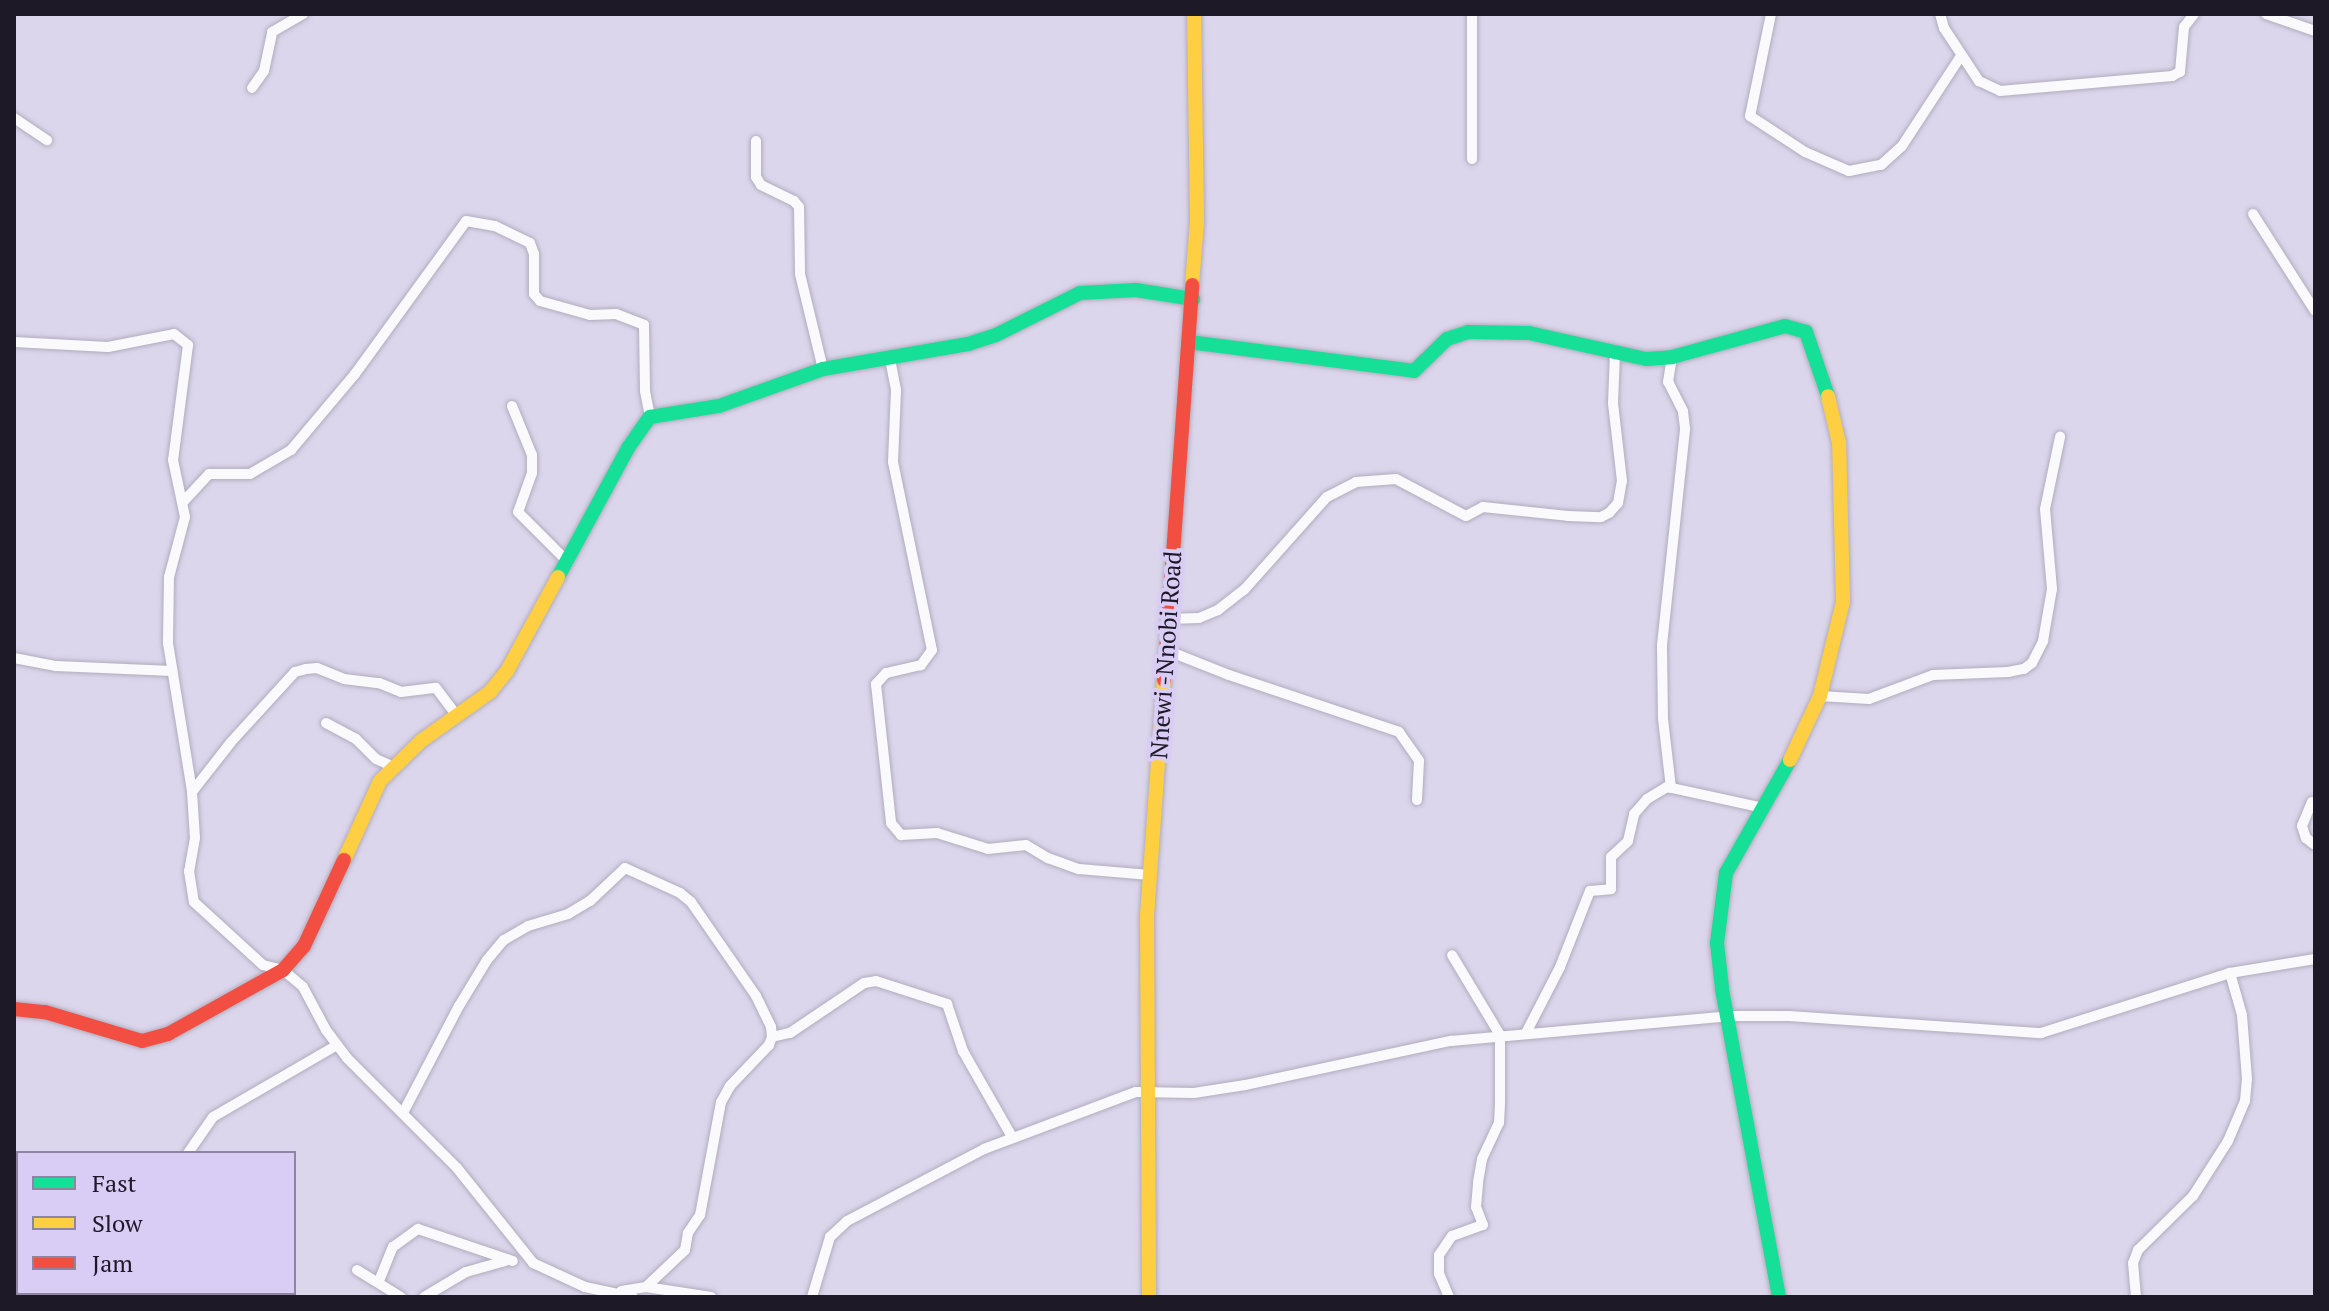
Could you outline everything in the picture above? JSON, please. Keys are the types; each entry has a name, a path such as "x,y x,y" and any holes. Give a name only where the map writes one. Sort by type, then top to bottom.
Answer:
{"street":[{"path":"252,88 264,71 272,32 303,14"},
{"name":"Nnewi -Nnobi Road","path":"1149,1297 1147,1092 1150,875 1197,222 1194,14"},
{"path":"1472,14 1472,159"},
{"path":"1771,14 1750,116 1805,152 1849,171 1881,165 1902,146 1961,56"},
{"path":"1940,14 1940,21 1979,81 2000,91 2172,76 2180,72 2184,27 2194,14"},
{"path":"2266,14 2315,31"},
{"path":"14,118 47,140"},
{"path":"756,141 756,177 761,185 794,201 799,207 800,274 823,369"},
{"path":"2253,214 2315,311"},
{"path":"183,502 209,474 250,474 291,450 345,387 466,221 495,226 530,243 534,254 534,294 540,301 590,315 616,314 644,325 645,391 650,417"},
{"path":"18,1005 142,1041 168,1034 283,970 304,946 345,861 364,809 392,766 490,692 507,671 628,448 650,417 719,406 823,369 890,359 996,335 1080,293 1136,290 1193,299"},
{"path":"1189,342 1404,370 1421,368 1447,339 1468,332 1529,333 1646,359 1672,357 1785,326 1806,332 1833,412 1839,443 1843,602 1820,696 1795,752 1726,873 1717,943 1722,988 1779,1297"},
{"path":"14,342 108,347 174,334 188,345 173,460 183,502 184,530 169,577 168,643 192,792 195,838 189,871 190,896 199,908 263,965 283,970 303,987 337,1045 457,1168 533,1263"},
{"path":"1168,619 1199,618 1218,610 1244,590 1327,497 1356,482 1396,479 1466,516 1483,507 1568,516 1601,517 1609,513 1618,503 1622,481 1613,403 1615,354"},
{"path":"1671,788 1663,719 1662,645 1685,428 1683,411 1668,382 1672,357"},
{"path":"890,359 896,390 893,462 932,650 921,665 886,673 876,684 885,782 895,831 910,836 937,833 988,849 1026,845 1048,858 1079,869 1150,875"},
{"path":"512,406 532,455 532,473 518,512 568,562"},
{"path":"1820,696 1869,699 1933,675 2008,672 2024,669 2032,663 2043,641 2052,589 2045,509 2060,437"},
{"path":"1166,650 1229,675 1399,732 1419,761 1417,800"},
{"path":"14,658 56,666 172,671"},
{"path":"192,792 231,742 295,672 317,668 344,679 379,683 401,692 436,688 457,716"},
{"path":"326,723 356,739 376,759 392,766"},
{"path":"1526,1033 1560,967 1590,891 1611,889 1611,857 1628,841 1637,809 1659,791 1671,788 1763,808"},
{"path":"2312,802 2302,826 2306,838 2315,845"},
{"path":"404,1111 459,1006 487,960 504,940 528,926 568,914 590,901 625,868 680,893 691,902 756,996 771,1027 772,1037 769,1045 730,1086 721,1102 700,1215 688,1233 685,1250 646,1287"},
{"path":"1449,1297 1438,1265 1443,1245 1452,1236 1483,1225 1476,1207 1478,1182 1482,1159 1499,1123 1500,1035 1452,955"},
{"path":"812,1297 836,1229 1012,1137 1126,1094 1194,1093 1245,1085 1402,1049 1500,1035 1729,1016 1858,1020 2033,1034 2230,973 2315,959"},
{"path":"2136,1297 2133,1263 2138,1250 2193,1196 2228,1141 2245,1101 2247,1079 2242,1015 2230,973"},
{"path":"772,1037 790,1033 864,983 876,981 947,1004 963,1051 1012,1137"},
{"path":"189,1151 213,1117 337,1045"},
{"path":"379,1281 393,1247 418,1229 513,1261 533,1263 585,1287 633,1297"},
{"path":"424,1297 466,1272 513,1261"},
{"path":"357,1270 401,1297"},
{"path":"619,1292 646,1287 711,1297"}],"traffic: fast":[{"path":"558,577 628,448 650,417 719,406 823,369 968,344 996,335 1080,293 1136,290 1193,299"},
{"path":"1189,342 1414,371 1447,339 1468,332 1529,333 1646,359 1672,357 1785,326 1806,332 1828,396"},
{"path":"1779,1297 1722,988 1717,943 1726,873 1790,760"}],"traffic: slow":[{"path":"1192,285 1197,222 1194,14"},
{"path":"1790,760 1820,696 1843,602 1839,443 1828,396"},
{"path":"344,860 380,781 421,741 490,692 507,671 558,577"},
{"path":"1149,1297 1147,916 1164,680"}],"traffic: jam":[{"path":"1164,680 1192,285"},
{"path":"14,1009 45,1012 142,1041 168,1034 283,970 304,946 344,860"}]}
